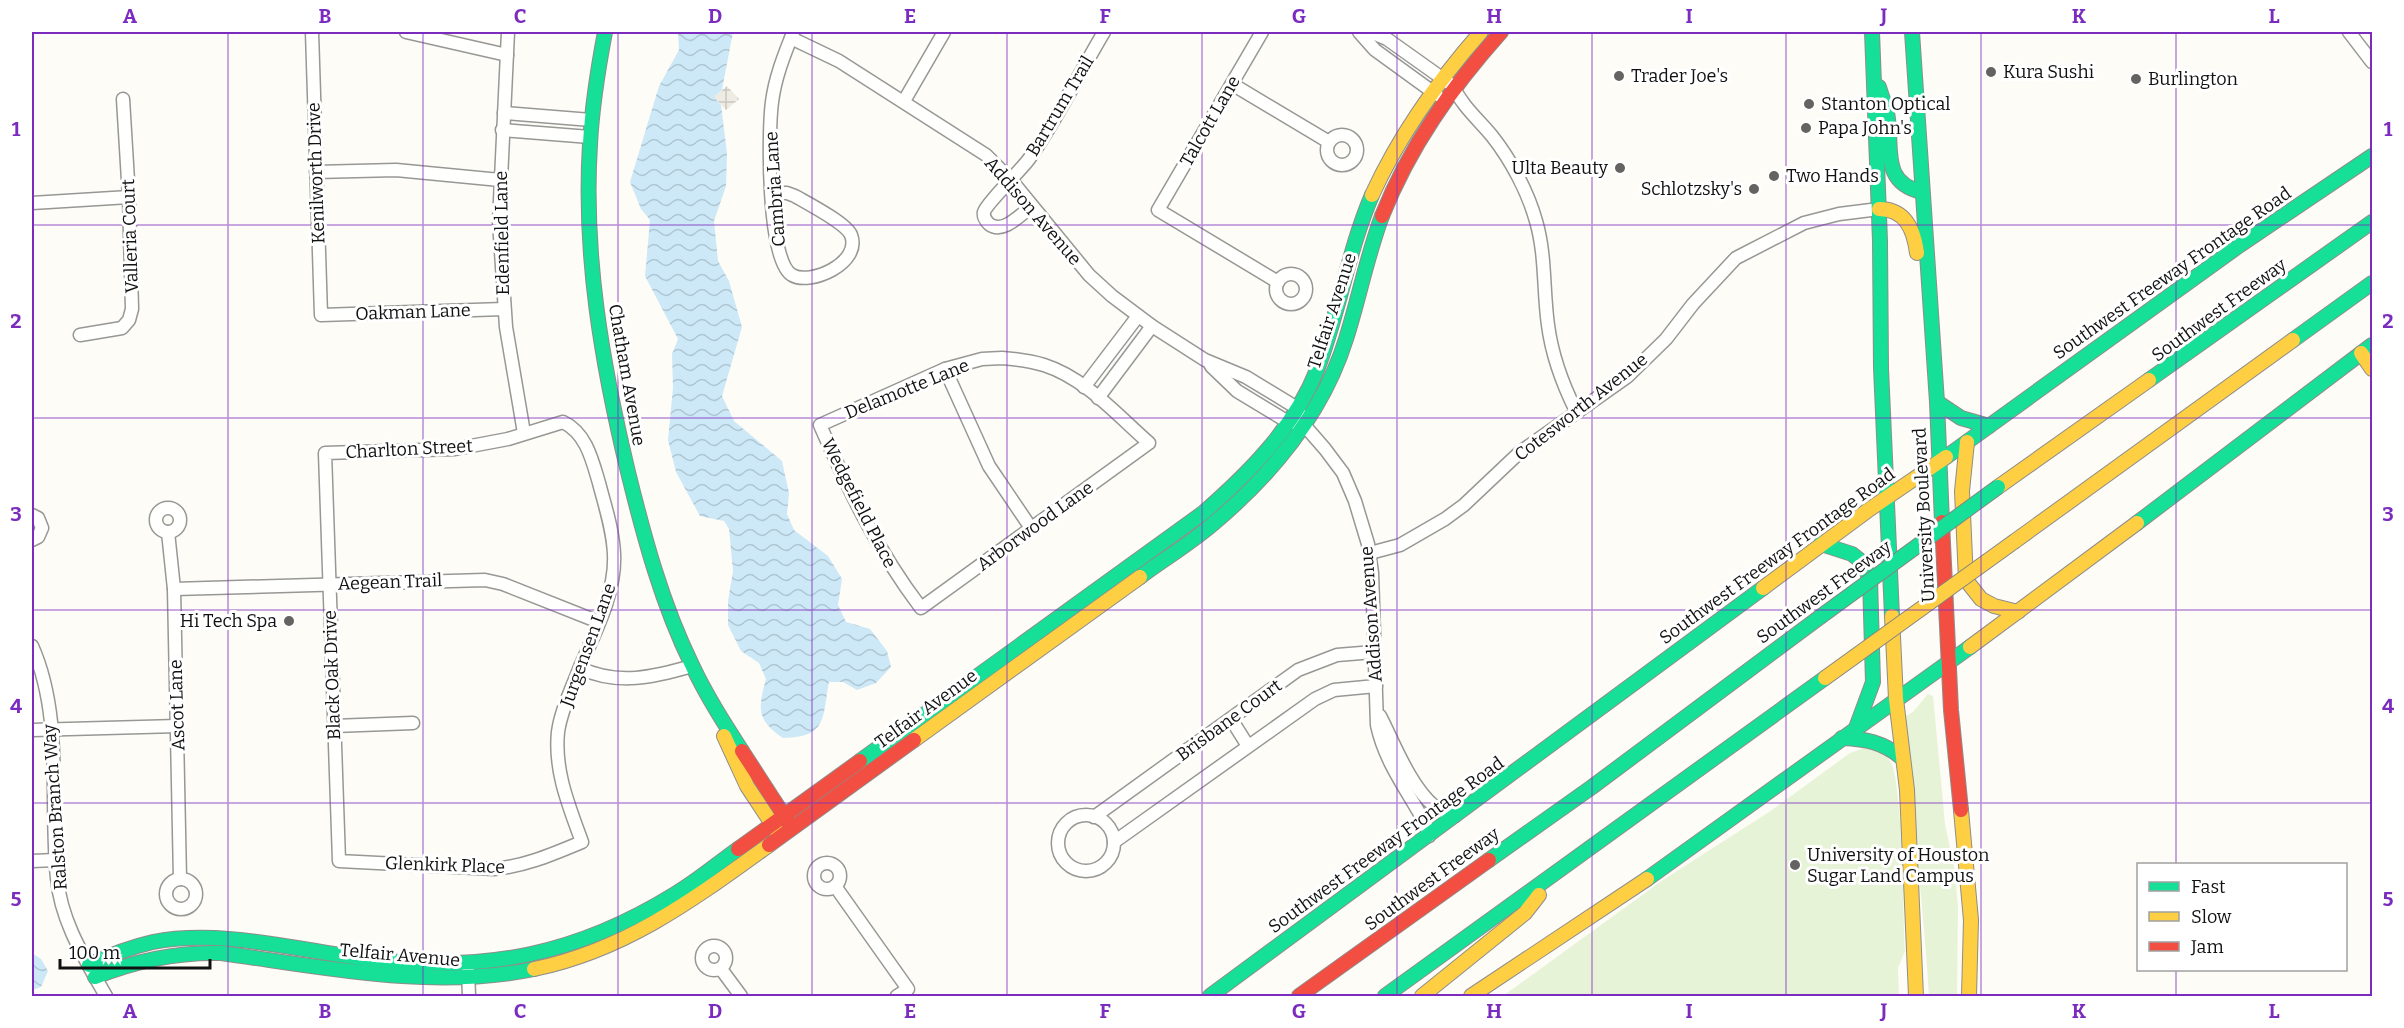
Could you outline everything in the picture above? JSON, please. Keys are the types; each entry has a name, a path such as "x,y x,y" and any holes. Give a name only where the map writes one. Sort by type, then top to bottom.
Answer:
{"main road":[{"name":"Chatham Avenue","path":"605,32 591,120 588,201 597,322 620,444 652,562 692,666 715,709 793,828"},
{"name":"Telfair Avenue","path":"92,971 109,955 153,941 196,937 406,962 467,963 526,957 570,945 618,926 677,893 1203,513 1259,461 1288,422 1315,374 1330,332 1352,253 1371,200 1392,154 1441,77 1481,32"},
{"name":"Telfair Avenue","path":"92,971 178,952 193,952 221,953 405,977 468,978 529,971 562,964 624,940 683,907 1212,525 1271,470 1305,426 1330,378 1345,340 1387,202 1412,150 1453,86 1501,32"},
{"name":"University Boulevard","path":"1872,32 1879,210 1881,368 1896,699 1907,790 1918,992"},
{"name":"University Boulevard","path":"1912,32 1937,402 1953,726 1971,920 1969,996"},
{"path":"1873,72 1887,109 1892,171 1902,185 1922,192"},
{"name":"Southwest Freeway Frontage Road","path":"1210,996 1821,544 2240,245 2373,156"},
{"path":"1879,210 1889,209 1897,212 1912,229 1916,240 1921,300 1932,321"},
{"name":"Southwest Freeway","path":"1299,996 1592,787 1820,616 1998,487 2373,222"},
{"path":"1385,996 2373,283"},
{"path":"1471,996 1627,893 2018,612 2370,348 2373,369"},
{"path":"1937,402 1960,418 1989,426"},
{"path":"1967,442 1962,491 1966,580 1971,590 1984,604 2018,612"},
{"path":"1821,544 1852,554 1862,562 1870,579 1874,682 1856,728"},
{"name":"Chatham Avenue","path":"715,709 733,762 744,784 780,837"},
{"path":"1842,738 1877,740 1902,758"},
{"path":"1422,996 1526,913 1556,873"}],"street":[{"name":"Kenilworth Drive","path":"312,32 321,315"},
{"path":"406,32 507,55"},
{"name":"Edenfield Lane","path":"508,32 499,221 504,309 524,433"},
{"path":"904,101 944,32"},
{"name":"Bartrum Trail","path":"1032,206 1007,225 999,228 991,226 985,220 984,212 1029,159 1104,32"},
{"name":"Talcott Lane","path":"1262,32 1158,210 1278,282"},
{"path":"1359,32 1375,50 1443,100"},
{"path":"1370,32 1387,39 1453,86 1458,98 1494,138 1508,159 1536,220 1543,252 1551,343 1559,376 1575,411"},
{"path":"2349,32 2373,62"},
{"name":"Addison Avenue","path":"792,35 904,101 986,155 1012,181 1089,275 1138,316 1205,360 1246,377 1297,408 1305,426 1343,473 1355,501 1370,553 1377,725 1381,744 1422,817 1429,836"},
{"name":"Cambria Lane","path":"771,193 787,193 795,196 843,226 850,234 851,253 842,264 804,279 790,275 781,261 771,193 769,157 772,101 779,69 792,35"},
{"path":"1232,84 1329,142"},
{"name":"Valleria Court","path":"80,335 115,331 122,328 129,320 132,309 123,99"},
{"path":"504,112 591,120"},
{"path":"502,130 590,137"},
{"path":"316,172 396,170 500,180"},
{"path":"32,203 129,197"},
{"name":"Cotesworth Avenue","path":"1370,553 1400,545 1445,519 1464,505 1519,453 1575,411 1628,376 1666,339 1693,304 1736,258 1804,223 1839,214 1879,210"},
{"name":"Oakman Lane","path":"321,315 504,309"},
{"path":"1084,387 1138,316"},
{"path":"1098,398 1152,326"},
{"name":"Delamotte Lane","path":"820,425 945,369 982,359 1013,359 1044,365 1064,374 1098,398 1149,443"},
{"name":"Addison Avenue","path":"1205,360 1238,391 1288,422 1305,426"},
{"path":"945,369 989,466 1031,528"},
{"name":"Charlton Street","path":"325,453 455,449 483,444 562,422"},
{"name":"Jurgensen Lane","path":"562,422 578,432 586,444 612,535 614,555 613,577 599,622 565,706 559,729 557,749 563,790 582,842"},
{"name":"Wedgefield Place","path":"820,425 869,530 894,573 921,608"},
{"name":"Arborwood Lane","path":"921,608 1149,443"},
{"name":"Black Oak Drive","path":"325,453 339,861"},
{"path":"32,515 38,518 42,528 38,537 32,540"},
{"name":"Ascot Lane","path":"168,532 174,589 180,879"},
{"name":"Aegean Trail","path":"174,589 485,580 503,584 599,622"},
{"name":"Ralston Branch Way","path":"32,646 45,690 51,729 57,879 63,911 75,941 106,996"},
{"name":"Brisbane Court","path":"1374,652 1337,655 1298,670 1094,817 1081,816 1071,819 1064,825 1057,843 1062,860 1077,871 1095,870 1109,860 1114,842 1315,699 1334,690 1376,686"},
{"path":"580,668 607,677 633,679 692,666"},
{"name":"Addison Avenue","path":"1378,712 1406,768 1422,793 1435,807 1455,816"},
{"path":"1231,718 1248,746"},
{"path":"334,726 413,723"},
{"path":"32,730 178,726"},
{"path":"1094,817 1107,824 1114,842"},
{"name":"Glenkirk Place","path":"339,861 494,869 516,867 582,842"},
{"path":"32,861 56,860"},
{"path":"835,886 902,993"},
{"path":"467,963 469,996"},
{"path":"721,969 741,996"}],"green space":[{"path":"1928,694 1933,696 1945,824 1955,872 1958,908 1957,996 1929,996 1904,717 1913,712"},
{"name":"University of Houston Sugar Land Campus","path":"1867,747 1883,754 1890,761 1898,794 1905,951 1898,968 1899,996 1503,996 1663,880 1769,812 1850,753"}],"shaded area":[{"path":"727,86 739,99 726,110 714,97"}],"water":[{"path":"678,32 733,32 722,90 714,97 721,105 727,153 726,186 714,221 718,261 729,281 742,327 722,396 734,421 782,461 789,493 787,514 794,530 828,556 842,579 838,605 846,622 870,629 887,651 891,667 876,683 857,690 843,682 829,682 820,723 808,734 798,737 783,738 768,725 761,713 761,698 766,679 759,663 741,651 728,625 728,601 733,571 729,529 724,521 700,516 676,472 668,440 673,388 672,354 678,339 645,276 650,220 641,209 630,182 659,86 679,50"},
{"path":"32,953 41,959 48,971 41,987 32,990"}],"traffic: fast":[{"path":"605,32 592,116 589,227 597,309 610,391 647,546 663,594 697,676 742,751"},
{"path":"1872,32 1880,241 1881,368 1892,616"},
{"path":"1912,32 1937,402 1942,522"},
{"path":"1879,87 1887,115 1890,154 1895,173 1900,181 1909,188 1922,192"},
{"path":"1946,457 2240,245 2372,156"},
{"path":"860,761 1203,513 1269,448 1296,411 1317,370 1332,326 1356,238 1372,195"},
{"path":"1140,577 1196,537 1235,504 1275,463 1309,417 1324,392 1346,339 1382,216"},
{"path":"2149,380 2372,222"},
{"path":"2293,340 2372,283"},
{"path":"2137,523 2372,345"},
{"path":"1937,402 1961,418 1989,426"},
{"path":"1820,617 1998,487"},
{"path":"1821,544 1852,554 1862,562 1870,579 1873,682 1856,728"},
{"path":"1210,996 1763,588"},
{"path":"1489,860 1592,787 1820,617"},
{"path":"1647,879 1970,647"},
{"path":"1385,996 1825,678"},
{"path":"1842,738 1874,742 1902,758"},
{"path":"89,965 137,946 179,938 235,939 375,960 416,963 456,963 531,954 567,944 639,915 683,889 738,849"},
{"path":"95,977 157,958 204,953 221,953 338,970 417,977 495,975 534,969"}],"traffic: slow":[{"path":"1372,195 1420,109 1481,32"},
{"path":"1879,209 1896,213 1907,222 1914,236 1917,253"},
{"path":"2015,541 2293,340"},
{"path":"2361,353 2372,369"},
{"path":"1998,487 2149,380"},
{"path":"1967,442 1962,491 1966,580 1981,599 1994,606 2018,612"},
{"path":"1763,588 1867,511 1946,457"},
{"path":"1970,647 2137,523"},
{"path":"1825,678 2015,541"},
{"path":"914,740 1140,577"},
{"path":"1892,616 1896,699 1907,790 1916,996"},
{"path":"724,736 747,786 778,833"},
{"path":"1961,810 1971,920 1969,996"},
{"path":"534,969 599,949 629,936 686,903 769,845"},
{"path":"1471,996 1647,879"},
{"path":"1422,996 1525,913 1539,895"}],"traffic: jam":[{"path":"1382,216 1405,166 1433,119 1465,75 1501,32"},
{"path":"1942,522 1951,710 1961,810"},
{"path":"769,845 914,740"},
{"path":"742,751 790,825"},
{"path":"738,849 860,761"},
{"path":"1299,996 1489,860"}],"place":[{"name":"Kura Sushi","path":"1991,72"},
{"name":"Trader Joe's","path":"1619,76"},
{"name":"Burlington","path":"2136,79"},
{"name":"Stanton Optical","path":"1809,104"},
{"name":"Papa John's","path":"1806,128"},
{"name":"Ulta Beauty","path":"1620,168"},
{"name":"Two Hands","path":"1774,176"},
{"name":"Schlotzsky's","path":"1754,189"},
{"name":"Hi Tech Spa","path":"289,621"},
{"name":"University of Houston Sugar Land Campus","path":"1795,865"}]}
